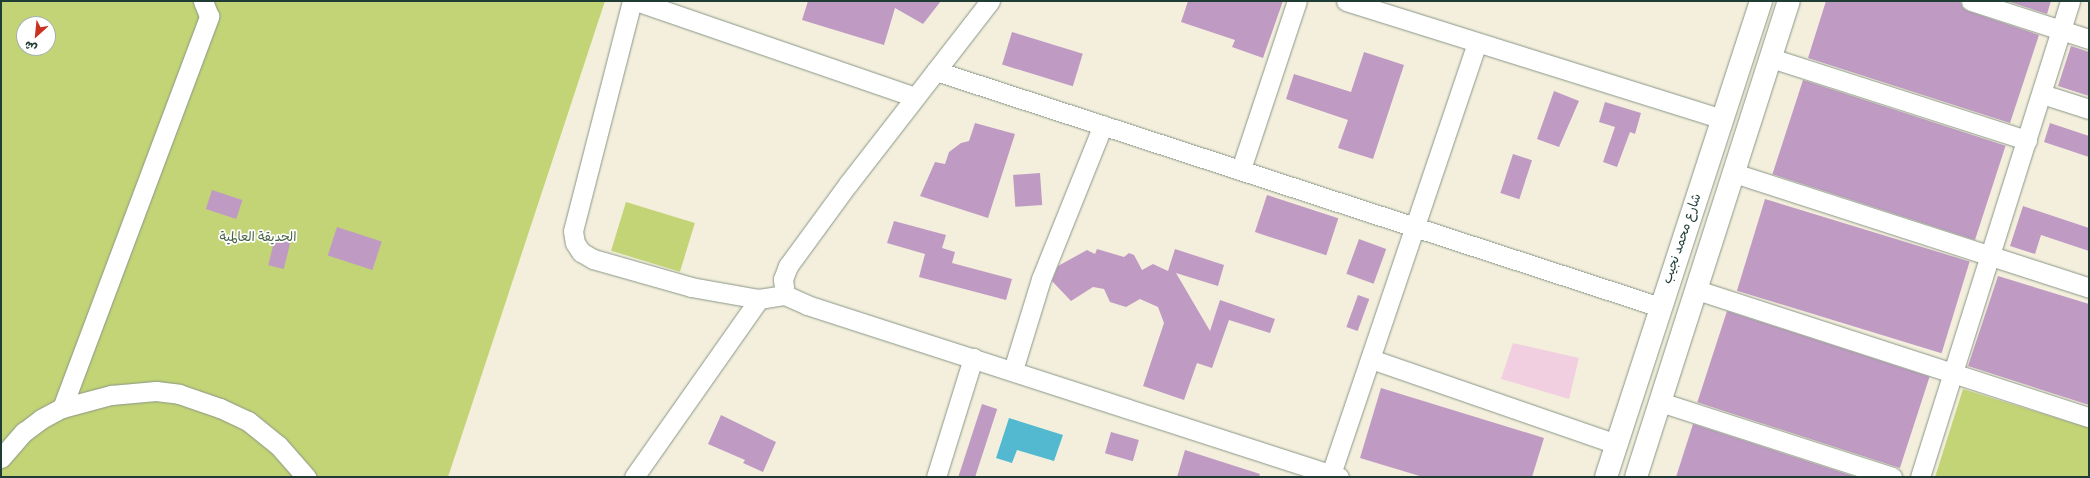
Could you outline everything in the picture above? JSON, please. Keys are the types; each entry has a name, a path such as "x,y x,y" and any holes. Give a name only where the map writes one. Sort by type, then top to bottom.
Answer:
{"main road":[{"name":"شارع محمد نجيب","path":"1606,477 1660,307 1761,1"},
{"path":"1636,477 1790,1"}],"street":[{"path":"62,408 209,16 202,1"},
{"path":"632,1 573,231 575,243 581,252 593,259 692,288 759,299 785,295 802,304 1013,370 1335,476 1371,359 1477,43"},
{"path":"636,1 915,97"},
{"path":"785,295 783,279 788,266 915,97 990,1"},
{"path":"1241,169 1297,1"},
{"path":"1346,1 1723,119"},
{"path":"1971,1 2089,39"},
{"path":"1920,477 1954,374 2070,1"},
{"path":"1771,58 2027,140"},
{"path":"936,71 1416,226 1660,307"},
{"path":"2042,94 2089,109"},
{"path":"1013,370 1041,279 1103,125"},
{"path":"1734,173 1990,258 2089,288"},
{"path":"1697,290 2089,417"},
{"path":"634,477 759,299"},
{"path":"936,477 973,358"},
{"path":"1371,359 1617,444"},
{"path":"1,458 30,428 62,408 86,400 129,392 179,394 220,408 248,421 278,444 306,477"},
{"path":"1660,402 1892,477"}],"shaded area":[{"path":"1513,343 1579,358 1569,399 1501,379"}],"green space":[{"name":"الحديقة العالمية","path":"1,1 605,1 448,477 1,477"},
{"path":"626,202 695,223 680,272 611,251"},
{"path":"1963,389 2089,428 2089,477 1935,477"}],"water":[{"path":"1009,418 1063,435 1054,461 1017,450 1012,463 996,458"}],"building":[{"path":"808,1 941,1 923,24 895,8 884,45 802,20"},
{"path":"1188,1 1283,1 1263,58 1232,47 1235,40 1181,22"},
{"path":"1826,1 1960,1 1963,8 1968,11 2039,35 2010,123 1808,58"},
{"path":"2007,1 2051,1 2047,14"},
{"path":"1012,32 1083,54 1073,86 1002,65"},
{"path":"2071,46 2089,52 2089,96 2058,86"},
{"path":"1364,52 1404,65 1373,159 1338,148 1348,120 1286,99 1294,74 1351,92"},
{"path":"1803,80 2006,146 1975,240 1772,174"},
{"path":"1554,91 1579,101 1559,147 1537,139"},
{"path":"1605,102 1641,113 1635,134 1630,132 1617,167 1603,162 1615,127 1599,122"},
{"path":"975,123 1015,134 988,218 920,196 935,162 945,164 949,152 961,143 969,141"},
{"path":"2050,123 2089,136 2089,157 2044,142"},
{"path":"1513,154 1532,160 1519,199 1500,193"},
{"path":"1040,173 1042,205 1015,207 1013,175"},
{"path":"212,190 242,200 236,219 206,209"},
{"path":"1267,195 1338,218 1326,255 1255,232"},
{"path":"1765,199 1970,262 1942,353 1737,291"},
{"path":"2023,206 2089,228 2089,251 2041,235 2035,254 2010,246"},
{"path":"894,221 946,235 942,248 955,252 952,263 1012,279 1006,300 919,277 925,254 887,243"},
{"path":"337,227 382,242 372,270 328,256"},
{"path":"275,238 291,242 284,269 268,265"},
{"path":"1359,239 1386,249 1374,284 1346,274"},
{"path":"1097,249 1124,257 1129,253 1134,255 1142,270 1153,264 1168,271 1175,249 1224,265 1218,286 1176,273 1210,331 1220,300 1275,319 1270,333 1229,320 1212,368 1197,363 1184,400 1143,386 1164,323 1158,307 1140,299 1126,307 1110,302 1104,289 1093,287 1071,301 1052,281 1058,266 1087,250 1095,254"},
{"path":"1998,276 2089,304 2089,405 1968,366"},
{"path":"1358,295 1369,299 1358,331 1346,327"},
{"path":"1727,311 1930,377 1900,468 1697,402"},
{"path":"1381,388 1544,438 1532,477 1423,477 1360,458"},
{"path":"982,404 997,409 975,477 958,477"},
{"path":"721,415 776,442 763,472 743,463 745,460 708,444"},
{"path":"1693,424 1856,477 1676,477"},
{"path":"1111,432 1139,440 1133,461 1105,453"},
{"path":"1185,450 1260,474 1259,477 1177,477"}]}
